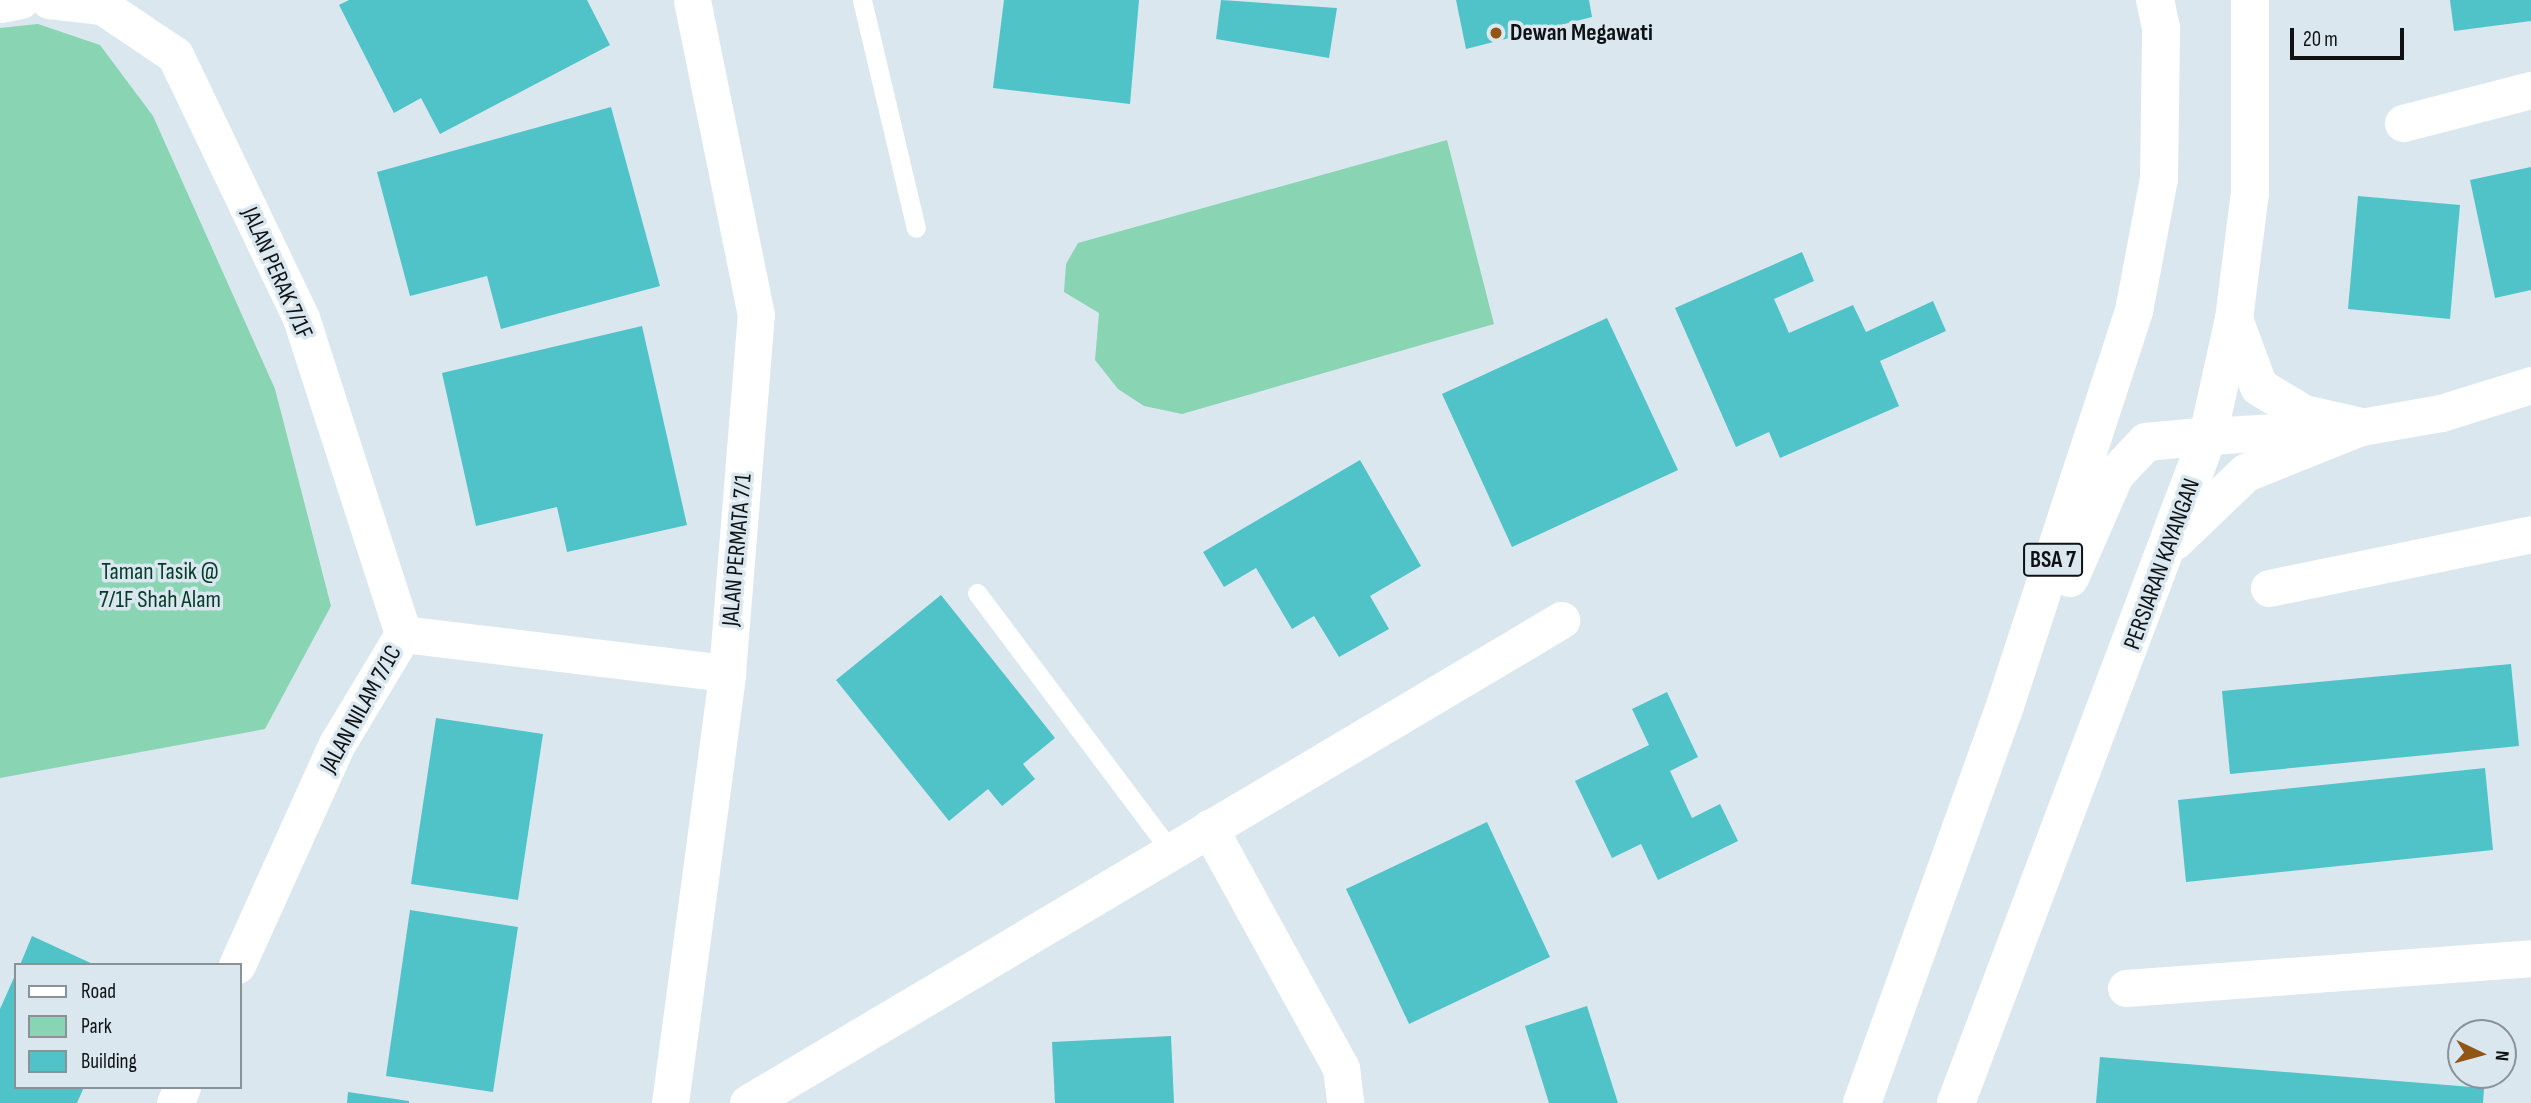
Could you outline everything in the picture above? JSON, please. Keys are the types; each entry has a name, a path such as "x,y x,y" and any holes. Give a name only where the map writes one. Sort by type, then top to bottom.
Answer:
{"main road":[{"name":"BSA 7","path":"1863,1103 2003,712 2134,311 2159,179 2161,28 2155,0"},
{"name":"PERSIARAN KAYANGAN","path":"1956,1103 2171,545 2208,436 2234,320 2250,193 2250,0"},
{"path":"2234,320 2259,387 2304,414 2361,427"},
{"path":"2171,545 2246,473 2361,427"},
{"path":"2003,712 2115,475 2146,442 2208,436"}],"street":[{"path":"0,5 21,0"},
{"name":"JALAN PERAK 7/1F","path":"49,0 102,6 175,55 301,318 404,634"},
{"name":"JALAN PERMATA 7/1","path":"670,1103 727,673 756,315 692,0"},
{"path":"2403,122 2531,90"},
{"path":"2208,436 2361,427 2441,413 2531,385"},
{"path":"2269,588 2531,534"},
{"path":"748,1103 1561,620"},
{"name":"JALAN NILAM 7/1C","path":"238,963 337,744 404,634 727,673"},
{"path":"1209,828 1341,1068 1345,1103"},
{"path":"2126,988 2531,958"}],"lane":[{"path":"862,0 916,228"},
{"path":"976,593 1171,850"}],"green space":[{"name":"Taman Tasik @ 7/1F Shah Alam","path":"38,24 100,45 153,116 275,389 331,606 265,729 0,778 0,28"},
{"path":"1447,140 1494,324 1182,414 1144,406 1118,389 1095,360 1099,313 1064,292 1066,264 1078,243"}],"building":[{"path":"349,0 587,0 610,45 440,134 421,98 394,113 339,5"},
{"path":"1004,0 1139,0 1130,104 993,88"},
{"path":"1221,0 1337,8 1329,58 1216,39"},
{"name":"Dewan Megawati","path":"1456,0 1589,0 1592,17 1466,49"},
{"path":"2450,0 2531,0 2531,21 2454,31"},
{"path":"611,107 660,286 501,329 487,276 410,296 377,172"},
{"path":"2531,167 2531,290 2495,298 2470,180"},
{"path":"2358,196 2460,205 2450,319 2348,309"},
{"path":"1802,252 1814,281 1774,299 1789,333 1853,305 1866,332 1933,301 1946,331 1880,361 1899,406 1780,458 1769,432 1736,447 1675,308"},
{"path":"1607,318 1678,470 1512,547 1442,394"},
{"path":"642,326 687,525 567,552 557,507 476,526 442,373"},
{"path":"1360,460 1421,566 1370,596 1389,629 1339,657 1314,616 1292,629 1256,568 1224,587 1203,552"},
{"path":"941,595 1055,738 1023,764 1035,779 1002,806 988,789 949,821 836,680"},
{"path":"2511,664 2519,746 2230,774 2222,691"},
{"path":"1667,692 1698,757 1670,771 1692,818 1720,804 1738,841 1658,880 1641,844 1612,858 1575,781 1649,745 1632,709"},
{"path":"436,718 543,734 518,900 411,884"},
{"path":"2485,768 2493,850 2186,882 2178,800"},
{"path":"1487,822 1550,957 1409,1024 1346,889"},
{"path":"410,910 518,927 493,1092 386,1076"},
{"path":"32,936 91,963 21,963"},
{"path":"14,978 14,1089 83,1089 77,1103 0,1103 0,1009"},
{"path":"1587,1006 1618,1103 1549,1103 1525,1026"},
{"path":"1171,1036 1174,1103 1055,1103 1052,1042"},
{"path":"2100,1057 2447,1085 2447,1089 2484,1089 2483,1103 2096,1103"},
{"path":"348,1092 409,1101 409,1103 347,1103"}],"place":[{"name":"Dewan Megawati","path":"1496,33"}]}
